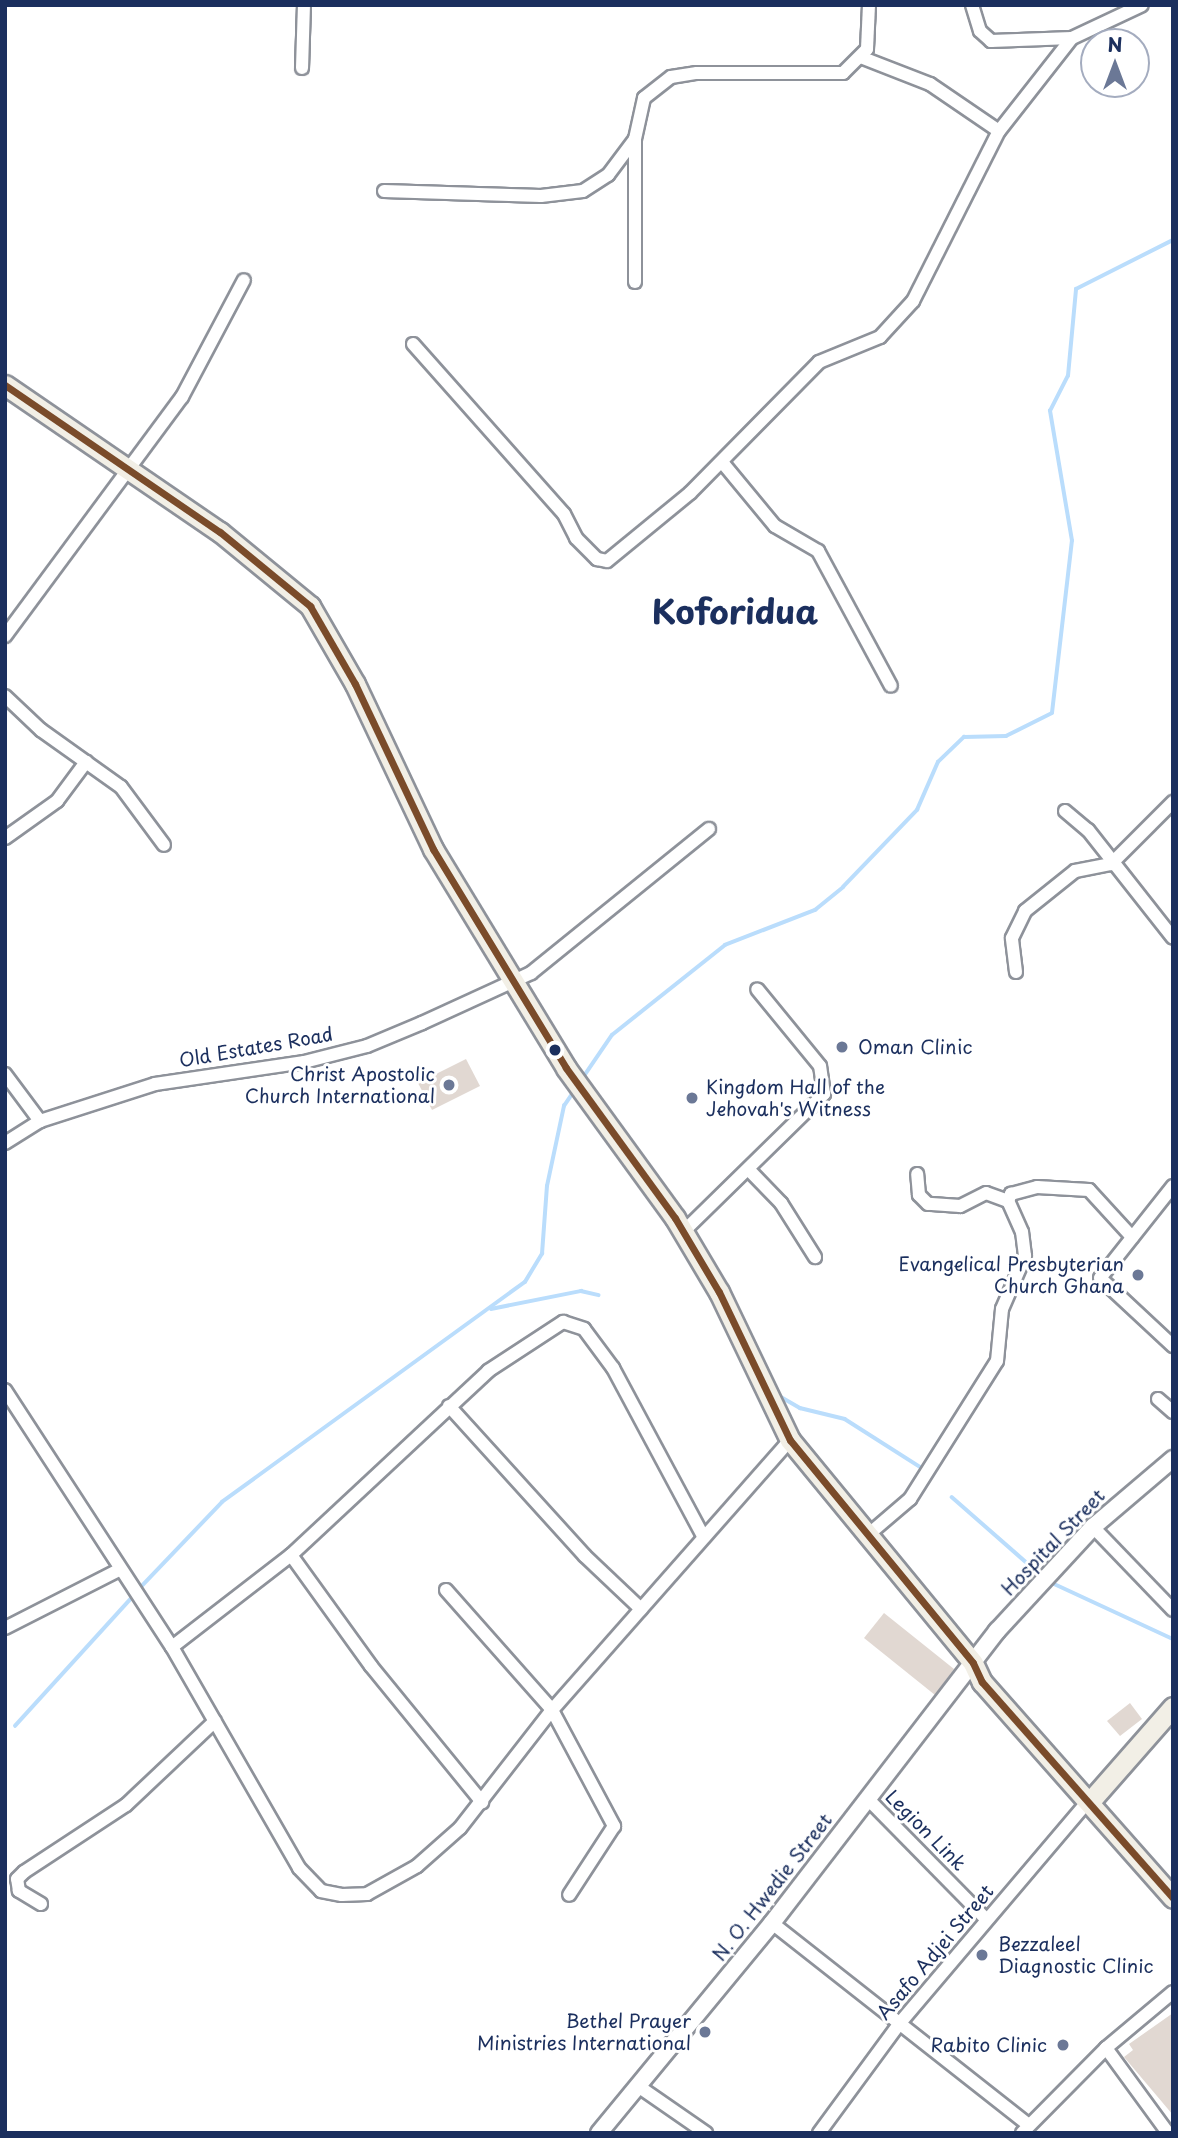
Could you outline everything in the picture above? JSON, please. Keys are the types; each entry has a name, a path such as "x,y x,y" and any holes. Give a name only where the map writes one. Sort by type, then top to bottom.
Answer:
{"main road":[{"path":"5,386 220,532 310,606 355,684 432,849 565,1068 682,1233 719,1292 790,1440 973,1663 990,1674 1090,1800 1173,1898"},
{"path":"1090,1800 1173,1707"},
{"path":"1090,1800 1173,1888"}],"street":[{"path":"302,68 304,5"},
{"path":"635,282 635,139 644,98 671,77 843,74 863,58 869,5"},
{"path":"972,5 980,30 991,41 1072,38 1142,5"},
{"path":"413,344 597,559 617,556 722,462 819,362 866,347 913,301 999,131 1072,38"},
{"path":"863,58 930,84 999,131"},
{"path":"384,191 541,196 583,191 608,175 635,139"},
{"path":"5,636 126,468 182,397 244,280"},
{"path":"722,462 775,526 818,551 891,687"},
{"path":"5,696 121,787 164,845"},
{"path":"5,838 57,801 86,762"},
{"path":"1016,972 1013,938 1025,911 1075,871 1111,864 1173,802"},
{"path":"1065,811 1088,830 1111,864 1173,938"},
{"name":"Old Estates Road","path":"5,1143 40,1121 155,1084 304,1062 367,1046 512,983 599,924 709,829"},
{"path":"682,1233 750,1171 816,1103 826,1084 820,1066 757,989"},
{"path":"5,1074 40,1121"},
{"path":"750,1171 781,1203 815,1257"},
{"path":"869,1534 910,1499 997,1361 1002,1309 1025,1256 1022,1232 1008,1201 986,1193 960,1206 928,1204 919,1195 917,1174"},
{"path":"1173,1186 1100,1278 1173,1346"},
{"path":"1008,1201 1011,1194 1037,1187 1089,1190 1132,1237"},
{"path":"172,1647 291,1555 449,1406 542,1332 563,1322 584,1329 613,1368 703,1536"},
{"path":"5,1390 119,1570 172,1647 299,1868 321,1891 366,1894 417,1866 482,1802 552,1710 790,1440"},
{"path":"1158,1399 1173,1412"},
{"path":"449,1406 585,1556 641,1609"},
{"name":"Hospital Street","path":"973,1663 1045,1578 1093,1527 1173,1459"},
{"path":"1093,1527 1173,1610"},
{"path":"291,1555 371,1666 482,1802"},
{"path":"5,1628 119,1570"},
{"path":"446,1590 552,1710 614,1826 569,1895"},
{"name":"N. O. Hwedie Street","path":"599,2133 772,1923 973,1663"},
{"path":"41,1905 19,1891 17,1879 126,1805 215,1721"},
{"name":"Legion Link","path":"868,1799 986,1919"},
{"name":"Asafo Adjei Street","path":"819,2133 899,2024 1090,1800"},
{"path":"772,1923 1026,2129 1106,2049 1173,1992"},
{"path":"1106,2049 1168,2133"},
{"path":"638,2086 706,2133"}],"building":[{"name":"Christ Apostolic Church International","path":"466,1059 480,1086 432,1110 418,1083"},
{"path":"884,1613 954,1669 935,1695 864,1638"},
{"path":"1130,1703 1142,1719 1120,1736 1107,1721"},
{"path":"1173,2013 1173,2115 1124,2057 1133,2050 1129,2044"}],"waterway":[{"path":"582,1079 612,1035 725,945 815,910 843,887 917,810 938,762 964,737 1006,736 1052,713 1072,541 1050,411 1068,376 1076,289 1173,240"},
{"path":"139,1589 222,1502 525,1282 542,1254 547,1186 564,1106 574,1091"},
{"path":"491,1309 581,1291 599,1295"},
{"path":"776,1394 800,1408 845,1419 922,1468"},
{"path":"952,1497 1042,1576"},
{"path":"1048,1581 1173,1639"},
{"path":"15,1726 134,1595"}],"transit line":[{"path":"5,385 220,532 310,606 355,684 433,849 566,1068 675,1218 719,1292 790,1440 973,1663 982,1682 1173,1898"}],"place":[{"name":"Oman Clinic","path":"842,1047"},
{"name":"Christ Apostolic Church International","path":"449,1085"},
{"name":"Kingdom Hall of the Jehovah's Witness","path":"692,1098"},
{"name":"Evangelical Presbyterian Church Ghana","path":"1138,1275"},
{"name":"Bezzaleel Diagnostic Clinic","path":"982,1955"},
{"name":"Bethel Prayer Ministries International","path":"705,2032"},
{"name":"Rabito Clinic","path":"1063,2045"}],"district":[{"name":"Koforidua","path":"735,611"}]}
